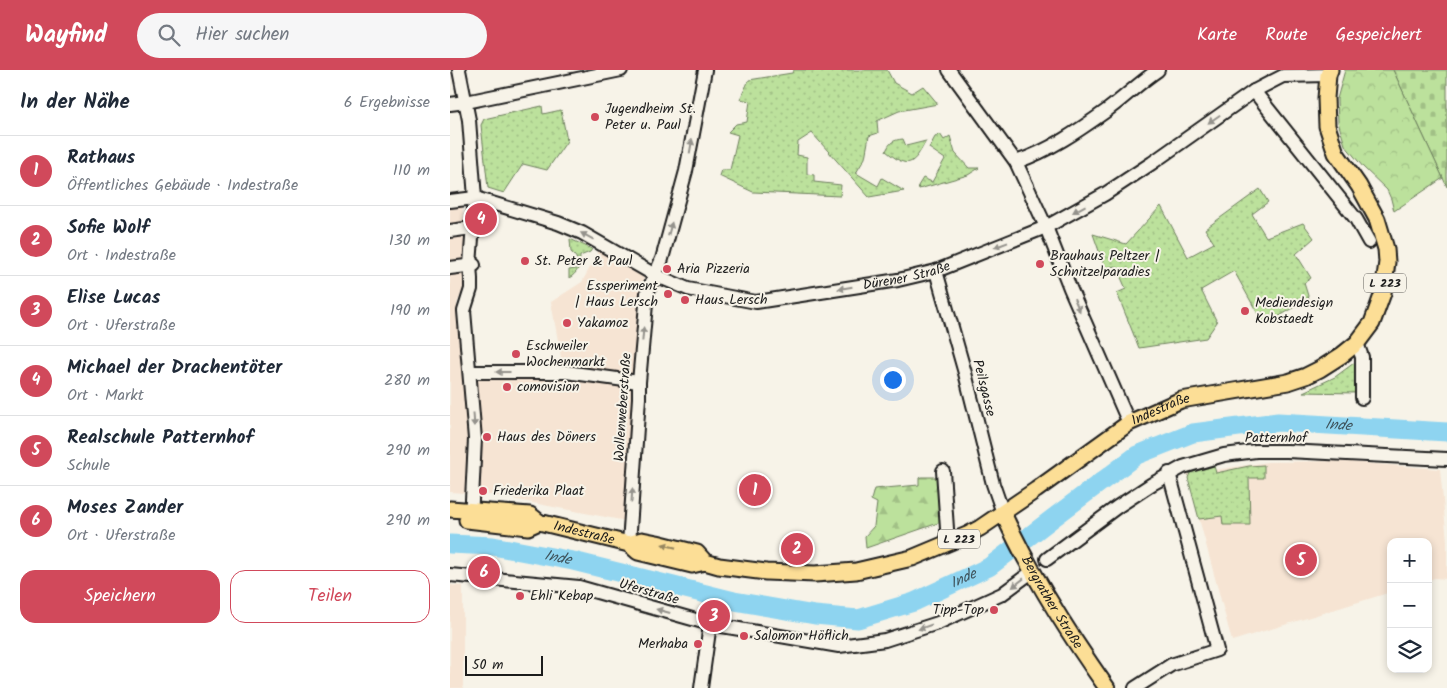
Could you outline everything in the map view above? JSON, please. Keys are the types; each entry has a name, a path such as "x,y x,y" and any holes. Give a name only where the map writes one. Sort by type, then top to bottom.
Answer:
{"main road":[{"name":"Indestraße","path":"450,518 472,515 530,515 539,522 629,544 638,552 646,555 692,565 705,562 719,566 766,572 815,574 856,571 912,558 967,535 1003,513 1130,424 1181,400 1288,382 1324,367 1357,343 1365,334 1376,314 1383,293 1388,262 1377,219 1359,186 1336,153 1327,126 1326,98 1329,73"},
{"name":"Indestraße","path":"450,509 472,515"},
{"name":"Bergrather Straße","path":"1003,513 1030,566 1078,646 1107,688"}],"street":[{"path":"459,70 466,102 475,198 472,228 471,279 464,311 475,438 472,515"},
{"path":"450,104 601,72 621,70"},
{"name":"Wollenweberstraße","path":"629,544 646,293 662,259 686,171 704,70"},
{"path":"949,70 1016,162 1046,227 1070,288 1130,424"},
{"path":"1016,162 1032,157 1065,139 1106,111 1158,70"},
{"name":"Dürener Straße","path":"450,201 475,198 558,223 582,234 654,275 688,289 756,302 898,280 936,270 1046,227 1105,194 1254,91 1283,76 1329,73"},
{"path":"1254,91 1356,219 1369,242"},
{"path":"450,231 472,228"},
{"path":"450,268 472,265"},
{"name":"Peilsgasse","path":"936,270 993,484 1003,513"},
{"path":"1357,343 1362,357 1362,398"},
{"path":"470,372 566,372 639,382"},
{"name":"Patternhof","path":"1047,559 1117,507 1169,473 1224,455 1256,451 1287,451 1447,459"},
{"path":"944,471 948,544"},
{"path":"1135,688 1172,665 1217,650 1169,473"},
{"name":"Uferstraße","path":"450,575 579,587 710,624 839,646 885,640 938,623 988,601 1013,587 1030,566"},
{"path":"701,688 710,624"}],"shaded area":[{"path":"462,205 470,276 457,303 466,379 564,374 551,302 582,282 600,249 644,274 626,521 492,495 450,492 450,206"},
{"path":"1337,461 1440,469 1447,541 1447,579 1432,579 1432,538 1387,538 1387,593 1232,641 1187,474 1268,462"},
{"path":"450,585 463,586 463,688 450,688"}],"green space":[{"path":"794,70 887,70 894,83 912,93 923,86 938,104 899,111 877,121 878,133 869,136 865,158 856,173 878,186 882,178 904,191 869,197 812,133 798,142 797,155 807,157 807,174 814,175 814,182 841,185 840,196 753,192 719,176 721,170 730,170 738,135 728,132 736,124 747,122 750,101 740,99 749,80 792,73"},
{"path":"1345,70 1393,70 1443,178 1394,211 1387,190 1363,167 1345,145 1338,122 1337,99"},
{"path":"1393,70 1447,70 1447,187 1443,178"},
{"path":"542,106 543,114 561,110 567,141 547,170 523,164 504,193 488,188 481,125 484,119"},
{"path":"940,134 944,140 950,136 955,153 969,168 979,168 968,175 919,189 918,186 923,178 932,182 945,159 929,148 935,137"},
{"path":"903,139 906,146 926,141 914,160 905,163 886,151 892,142"},
{"path":"1260,189 1268,202 1252,214 1266,237 1303,223 1314,238 1296,254 1311,278 1304,283 1309,299 1264,325 1234,271 1201,290 1217,322 1206,338 1139,348 1117,293 1126,289 1116,266 1105,268 1093,234 1126,244 1161,206 1188,257 1214,243 1205,229"},
{"path":"570,239 592,249 590,252 580,256 578,269 569,278 569,270 576,269 577,264 576,258 571,252"},
{"path":"1358,360 1356,393 1303,392 1335,377"},
{"path":"1264,465 1264,478 1249,478 1250,525 1223,525 1222,516 1199,519 1188,478 1190,473 1214,466 1216,473"},
{"path":"938,477 944,521 866,548 865,536 874,526 877,503 871,500 874,489 919,485 919,478"}],"waterway":[{"name":"Inde","path":"450,544 493,546 573,561 734,601 815,615 858,619 914,602 989,567 1137,455 1193,433 1278,422 1447,432"}],"place":[{"name":"Jugendheim St. Peter u. Paul","path":"595,117"},
{"name":"Michael der Drachentöter","path":"481,219"},
{"name":"St. Peter & Paul","path":"525,261"},
{"name":"Brauhaus Peltzer | Schnitzelparadies","path":"1040,264"},
{"name":"Aria Pizzeria","path":"667,269"},
{"name":"Essperiment | Haus Lersch","path":"668,294"},
{"name":"Haus Lersch","path":"685,300"},
{"name":"Mediendesign Kobstaedt","path":"1245,311"},
{"name":"Yakamoz","path":"567,323"},
{"name":"Eschweiler Wochenmarkt","path":"516,354"},
{"name":"comovision","path":"507,387"},
{"name":"Haus des Döners","path":"487,437"},
{"name":"Rathaus","path":"755,490"},
{"name":"Friederika Plaat","path":"483,491"},
{"name":"Sofie Wolf","path":"797,549"},
{"name":"Realschule Patternhof","path":"1301,560"},
{"name":"Moses Zander","path":"484,572"},
{"name":"Ehli Kebap","path":"520,596"},
{"name":"Tipp-Top","path":"994,610"},
{"name":"Elise Lucas","path":"714,616"},
{"name":"Salomon Höflich","path":"744,636"},
{"name":"Merhaba","path":"698,644"}]}
